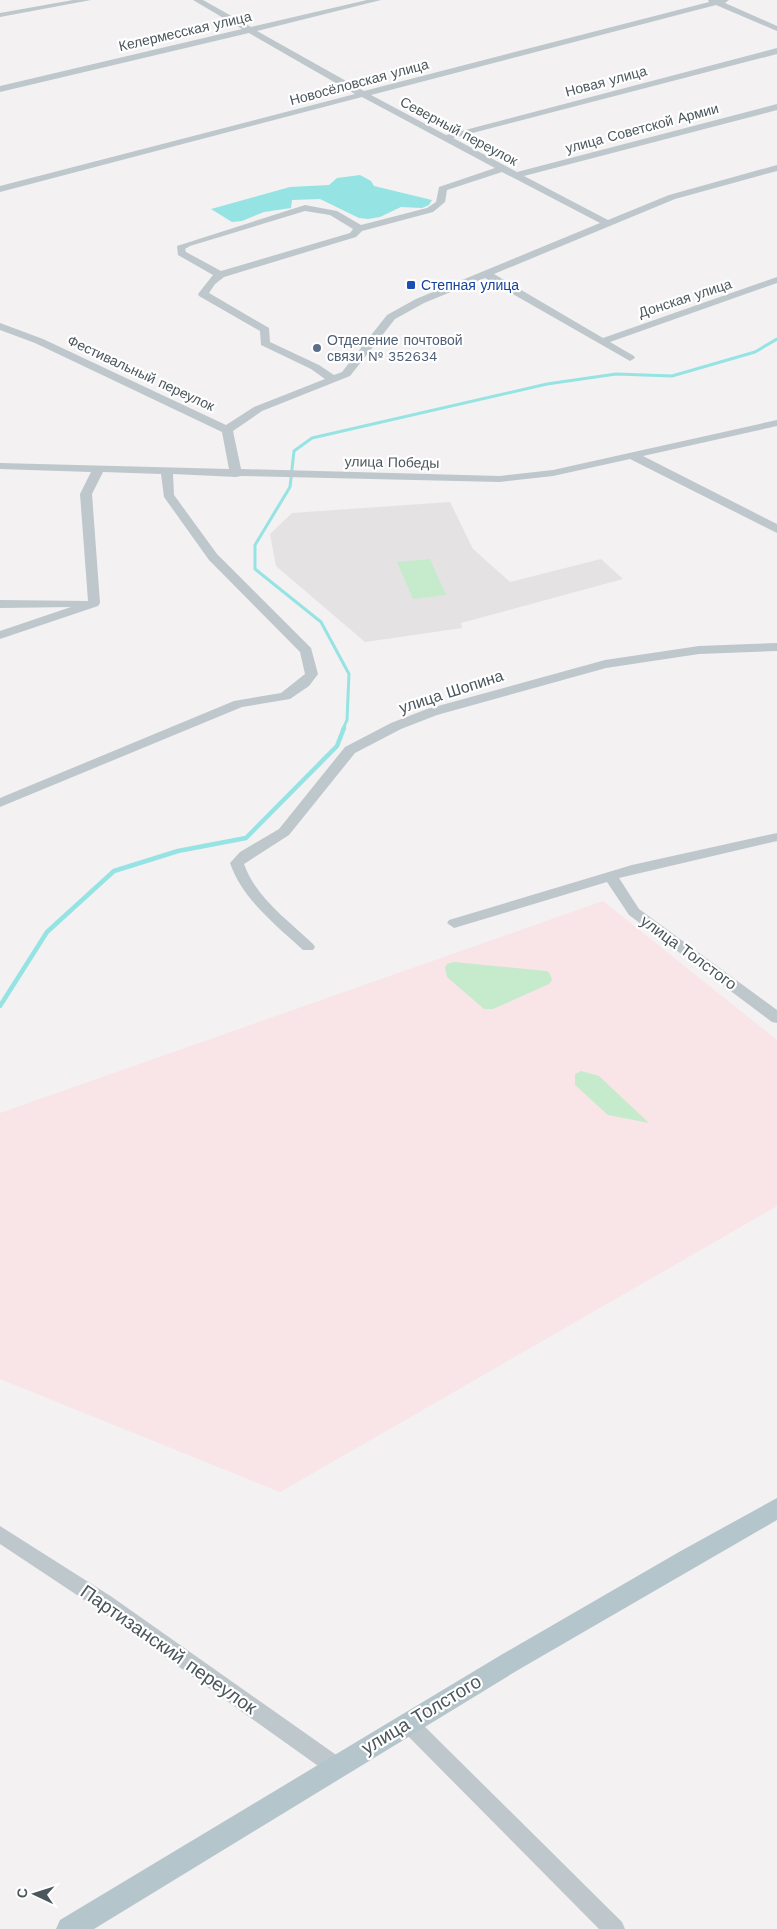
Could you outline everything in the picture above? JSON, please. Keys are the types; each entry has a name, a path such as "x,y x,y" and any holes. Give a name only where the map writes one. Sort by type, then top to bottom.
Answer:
{"main road":[{"name":"улица Толстого","path":"70,1929 407,1722 577,1621 777,1508"}],"street":[{"path":"0,15 87,0"},
{"name":"Северный переулок","path":"197,0 442,138 606,223"},
{"name":"Келермесская улица","path":"0,89 377,0"},
{"path":"718,1 777,29"},
{"name":"Новосёловская улица","path":"0,188 364,95 718,1"},
{"name":"Новая улица","path":"442,138 777,51"},
{"name":"улица Советской Армии","path":"514,176 777,107"},
{"path":"227,430 258,409 346,374 391,317 420,301 672,197 777,168"},
{"path":"333,379 316,367 264,343 265,330 203,294 211,282 220,275 353,235 359,229 430,210 439,206 443,198 442,189 500,169"},
{"path":"220,275 181,253 180,248 187,244 304,208 324,209 355,224 359,229"},
{"path":"486,274 630,358"},
{"name":"Донская улица","path":"601,342 777,280"},
{"name":"Фестивальный переулок","path":"0,326 39,341 227,430 236,474"},
{"name":"улица Победы","path":"0,466 306,476 500,479 553,473 777,423"},
{"path":"633,456 777,529"},
{"path":"94,603 86,494 98,470"},
{"path":"0,803 239,704 285,696 304,683 312,674 306,651 213,557 168,495 167,472"},
{"path":"0,604 94,603"},
{"path":"0,635 94,603"},
{"name":"улица Шопина","path":"308,946 252,892 240,876 237,863 245,855 284,832 350,750 396,726 432,712 605,664 699,650 777,647"},
{"path":"454,923 612,878 637,868 777,837"},
{"name":"улица Толстого","path":"612,878 634,912 777,1018"},
{"name":"Партизанский переулок","path":"0,1534 105,1603 335,1766"},
{"path":"407,1722 614,1929"}],"shaded area":[{"path":"450,502 473,549 510,582 601,559 623,579 461,623 462,628 365,642 276,566 270,534 292,513"},
{"path":"603,901 777,1040 777,1206 280,1492 0,1379 0,1113"}],"green space":[{"path":"430,559 446,595 413,599 397,562"},
{"path":"454,962 547,971 552,980 549,984 493,1009 484,1009 447,977 445,968 447,964"},
{"path":"581,1071 599,1076 649,1123 608,1115 575,1085 575,1074"}],"water":[{"path":"360,175 371,181 374,186 432,200 429,205 422,208 401,207 380,217 368,219 359,218 320,199 292,200 291,208 264,212 242,221 232,222 211,209 290,187 329,185 337,178"}],"waterway":[{"path":"343,729 347,720 349,674 321,622 255,569 255,545 290,487 294,451 312,438 547,384 616,374 672,376 755,352 777,339"},
{"path":"0,1006 47,932 114,871 178,851 246,838 337,746 344,728"}],"place":[{"name":"Степная улица","path":"411,285"},
{"name":"Отделение почтовой связи № 352634","path":"317,348"}]}
